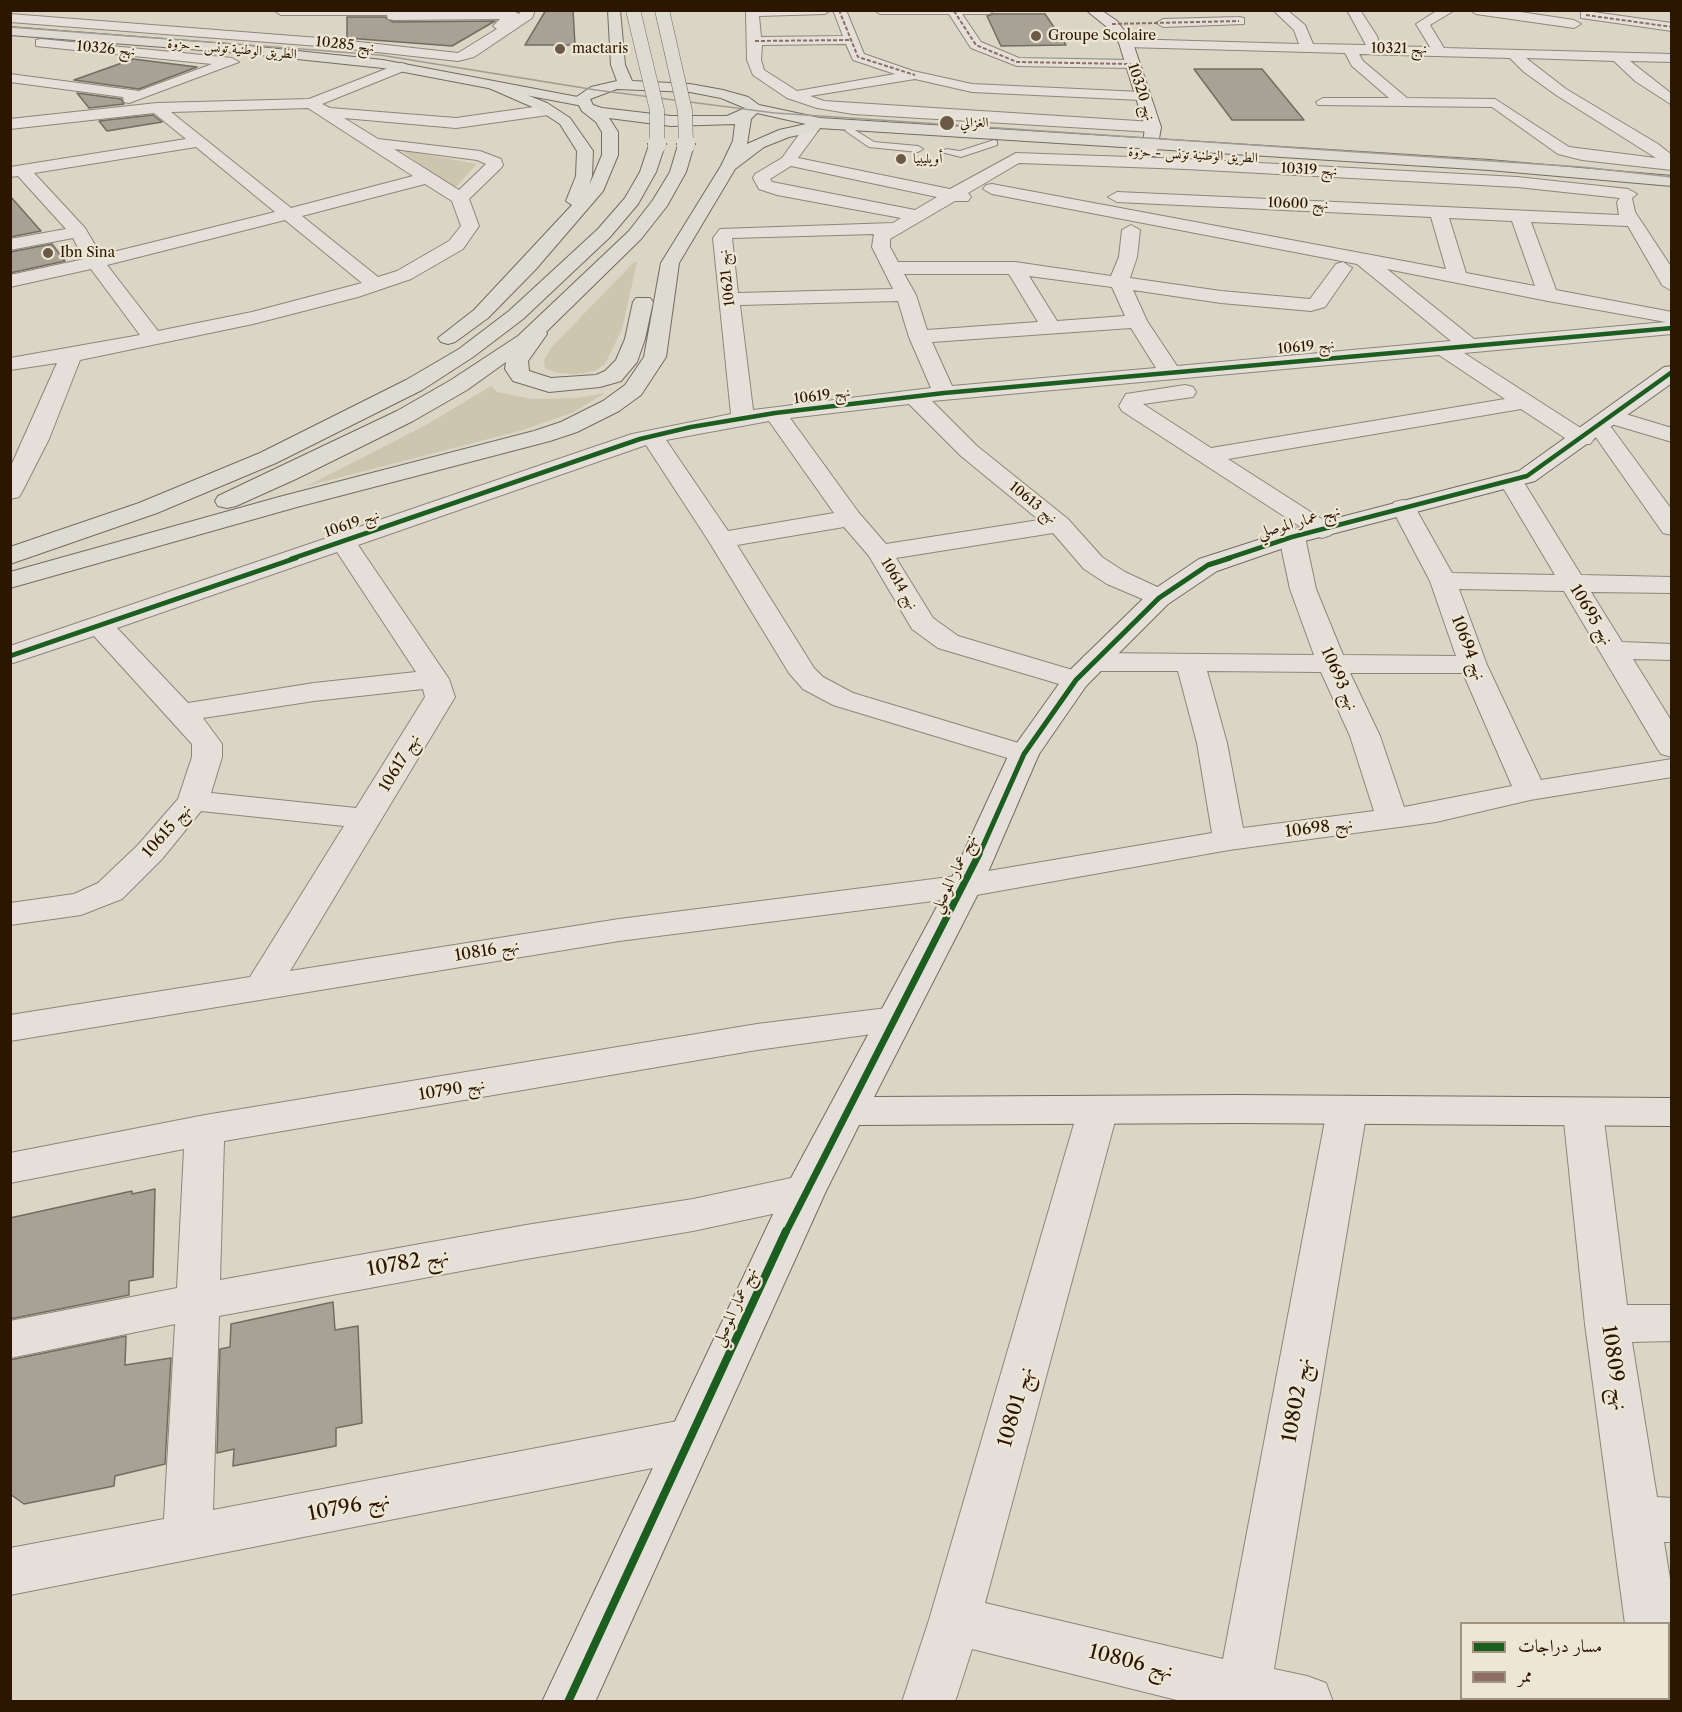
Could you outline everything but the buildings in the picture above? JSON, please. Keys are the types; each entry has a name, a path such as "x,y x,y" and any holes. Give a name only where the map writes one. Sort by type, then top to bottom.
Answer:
{"main road":[{"path":"268,458 428,353 481,314 566,225 597,187 610,155 610,132 602,119 585,105 582,98 596,90 622,85 613,26 614,10"},
{"path":"10,556 148,508 268,458 414,385 466,353 516,315 604,233 632,200 648,172 657,145 657,110 633,10"},
{"path":"646,287 635,339 626,362 613,376 584,384 549,385 521,376 516,369 517,361 547,322 635,235 661,202 678,172 686,145 685,111 662,10"},
{"name":"الطريق الوطنية تونس - حزوة","path":"10,30 263,51 402,67 585,105 612,114 680,122 714,123 747,116 1150,149 1492,173 1626,189 1671,189"},
{"path":"601,73 618,65"},
{"name":"الطريق الوطنية تونس - حزوة","path":"452,76 704,90 743,100 747,116"},
{"path":"489,85 548,110 565,121 585,151 584,176 566,225"},
{"path":"10,580 288,502 542,436 593,417 633,390 646,374 655,357 672,257 729,166 741,141 747,116"},
{"name":"الطريق الوطنية تونس - حزوة","path":"747,116 812,128 994,143 1489,165 1671,181"},
{"path":"650,266 653,255 695,190 725,136 719,130 680,122"},
{"path":"729,166 758,144 785,133 812,128"},
{"path":"10,580 146,533 288,474 405,416 459,385 547,322"}],"street":[{"path":"10,30 63,10"},
{"name":"نهج 10285","path":"10,18 320,42 458,57 469,54 527,15 529,10"},
{"path":"825,10 752,11 754,60 758,72 792,95 822,105 846,109 1153,127"},
{"path":"839,10 858,57 918,76 972,88 1141,96"},
{"path":"880,10 922,10"},
{"path":"930,10 989,10"},
{"name":"نهج 10320","path":"1092,10 1112,24 1126,43 1141,96 1153,127 1150,149"},
{"path":"1227,10 1247,28 1254,46"},
{"path":"1279,10 1300,28 1307,47"},
{"path":"1353,10 1370,36 1374,49"},
{"path":"1438,50 1423,24 1449,10"},
{"path":"1476,10 1574,24 1589,13 1671,27"},
{"path":"281,11 513,16 467,47 447,50 361,36 287,28"},
{"path":"954,11 976,45 1017,62 1131,64"},
{"path":"1521,17 1522,29 1539,54"},
{"path":"1112,24 1239,21"},
{"path":"1547,34 1577,35 1572,27 1574,24"},
{"path":"1636,36 1671,37"},
{"name":"نهج 10326","path":"10,40 232,62 94,113"},
{"path":"755,41 850,40"},
{"name":"نهج 10321","path":"1126,43 1671,58"},
{"path":"1349,48 1358,63 1403,102"},
{"path":"1513,53 1529,69 1652,147 1671,164"},
{"path":"1618,57 1640,78 1671,101"},
{"path":"318,107 402,67"},
{"path":"792,95 918,76"},
{"path":"11,78 139,95"},
{"path":"1323,102 1527,104"},
{"path":"1495,104 1503,106 1563,151 1582,156 1671,164"},
{"path":"1549,104 1581,104"},
{"path":"10,364 71,355 316,303 404,275 456,245 470,226 459,198 376,142 318,107"},
{"path":"10,124 94,113 157,108 318,107 456,123 548,110"},
{"path":"157,108 376,285"},
{"path":"152,125 174,122"},
{"path":"812,128 788,160 761,178 765,185 777,190 915,215"},
{"path":"16,171 200,142"},
{"path":"376,142 480,156 495,162 495,165 459,198"},
{"name":"نهج 10319","path":"893,228 1012,159 1028,157 1626,189"},
{"path":"788,160 957,192 1131,230 1383,275"},
{"path":"16,171 78,232 96,263 153,338"},
{"path":"1321,171 1324,181 1325,206 1332,229 1383,275 1456,351 1524,402 1598,427 1671,435"},
{"path":"10,281 96,263 427,178"},
{"path":"1444,178 1446,211 1458,277"},
{"path":"992,189 1671,318"},
{"name":"نهج 10600","path":"957,192 992,189 1634,221"},
{"path":"1626,189 1626,213 1634,221 1671,285"},
{"path":"1519,214 1548,295"},
{"path":"893,228 881,237 881,247 906,295 919,337 944,393"},
{"name":"نهج 10621","path":"743,418 722,238 726,233 893,228"},
{"path":"1131,230 1128,257 1119,281 1137,321 1170,372"},
{"path":"10,245 78,232"},
{"path":"893,268 1015,268 1221,297 1311,305 1317,303 1343,268"},
{"path":"1015,268 1052,329"},
{"path":"729,299 906,295"},
{"path":"919,337 1137,321"},
{"name":"نهج 10619","path":"10,656 342,540 652,436 743,418 944,393 1170,372 1456,351 1671,328"},
{"path":"1307,534 1205,456 1135,410 1130,403 1142,397 1456,351"},
{"path":"10,492 37,439 71,355"},
{"name":"نهج عمار الموصلي","path":"568,1701 806,1191 965,886 1024,754 1085,671 1159,598 1208,565 1403,507 1511,482 1544,467 1671,372"},
{"name":"نهج 10613","path":"915,397 969,451 1059,524 1093,563 1116,578 1159,598"},
{"path":"1205,456 1524,402"},
{"name":"نهج 10614","path":"775,413 850,518 880,553 922,623 948,642 1085,671 1190,663 1330,662 1473,665"},
{"path":"1598,427 1671,528"},
{"path":"652,436 721,540 803,673 813,683 843,699 1024,754"},
{"path":"10,443 37,439"},
{"name":"نهج 10695","path":"1511,482 1671,748"},
{"name":"نهج 10694","path":"1403,507 1443,581 1473,665 1530,791"},
{"path":"721,540 850,518"},
{"path":"880,553 1059,524"},
{"name":"نهج 10693","path":"1307,534 1303,589 1330,662 1365,736 1392,818"},
{"path":"181,713 314,692 435,679 342,540"},
{"path":"1443,581 1671,585"},
{"name":"نهج 10615","path":"10,914 81,904 100,897 150,852 193,801 207,757 207,744 99,626"},
{"path":"1612,650 1671,652"},
{"path":"1190,663 1212,743 1229,840"},
{"name":"نهج 10617","path":"262,987 440,697 435,679"},
{"name":"نهج 10698","path":"965,886 1229,840 1436,813 1530,791 1671,768"},
{"path":"193,801 367,819"},
{"name":"نهج 10816","path":"10,1028 619,930 965,886"},
{"name":"نهج 10790","path":"10,1168 205,1130 757,1037 895,1020"},
{"name":"نهج 10801","path":"928,1701 955,1620 1098,1110"},
{"name":"نهج 10802","path":"1244,1690 1347,1110"},
{"path":"849,1111 1671,1112"},
{"name":"نهج 10809","path":"1582,1112 1607,1324 1653,1519 1651,1622"},
{"path":"188,1537 205,1130"},
{"name":"نهج 10782","path":"10,1340 197,1302 526,1242 693,1215 806,1191"},
{"path":"1607,1324 1671,1323"},
{"name":"نهج 10796","path":"10,1572 688,1440"},
{"name":"نهج 10806","path":"955,1620 1244,1690 1307,1701"}],"lane":[{"path":"849,130 872,145 918,149"},
{"path":"946,152 961,154 994,143"}],"shaded area":[{"path":"401,150 477,164 453,190"},
{"path":"634,262 637,262 622,329 605,364 595,371 577,374 557,373 545,368 544,360 552,347"},
{"path":"491,386 497,392 532,399 578,398 605,393 574,412 523,430 307,486 426,425"}],"tram line":[{"path":"10,27 380,55 596,90 775,113 1582,167 1672,177"}],"marked path":[{"path":"839,10 858,57 915,75"},
{"path":"954,11 976,45 1017,62 1131,64"},
{"path":"1586,15 1672,27"},
{"path":"1112,24 1239,21"},
{"path":"755,41 851,40"}],"cycle path":[{"path":"10,656 640,439 691,427 775,413 944,393 1672,328"},
{"path":"568,1702 805,1191 965,886 1024,754 1076,680 1159,598 1208,565 1292,537 1527,476 1543,467 1672,372"}],"place":[{"name":"Groupe Scolaire","path":"1036,36"},
{"name":"mactaris","path":"560,49"},
{"name":"الغزالي","path":"947,123"},
{"name":"أويليبيا","path":"901,159"},
{"name":"Ibn Sina","path":"48,253"}]}
